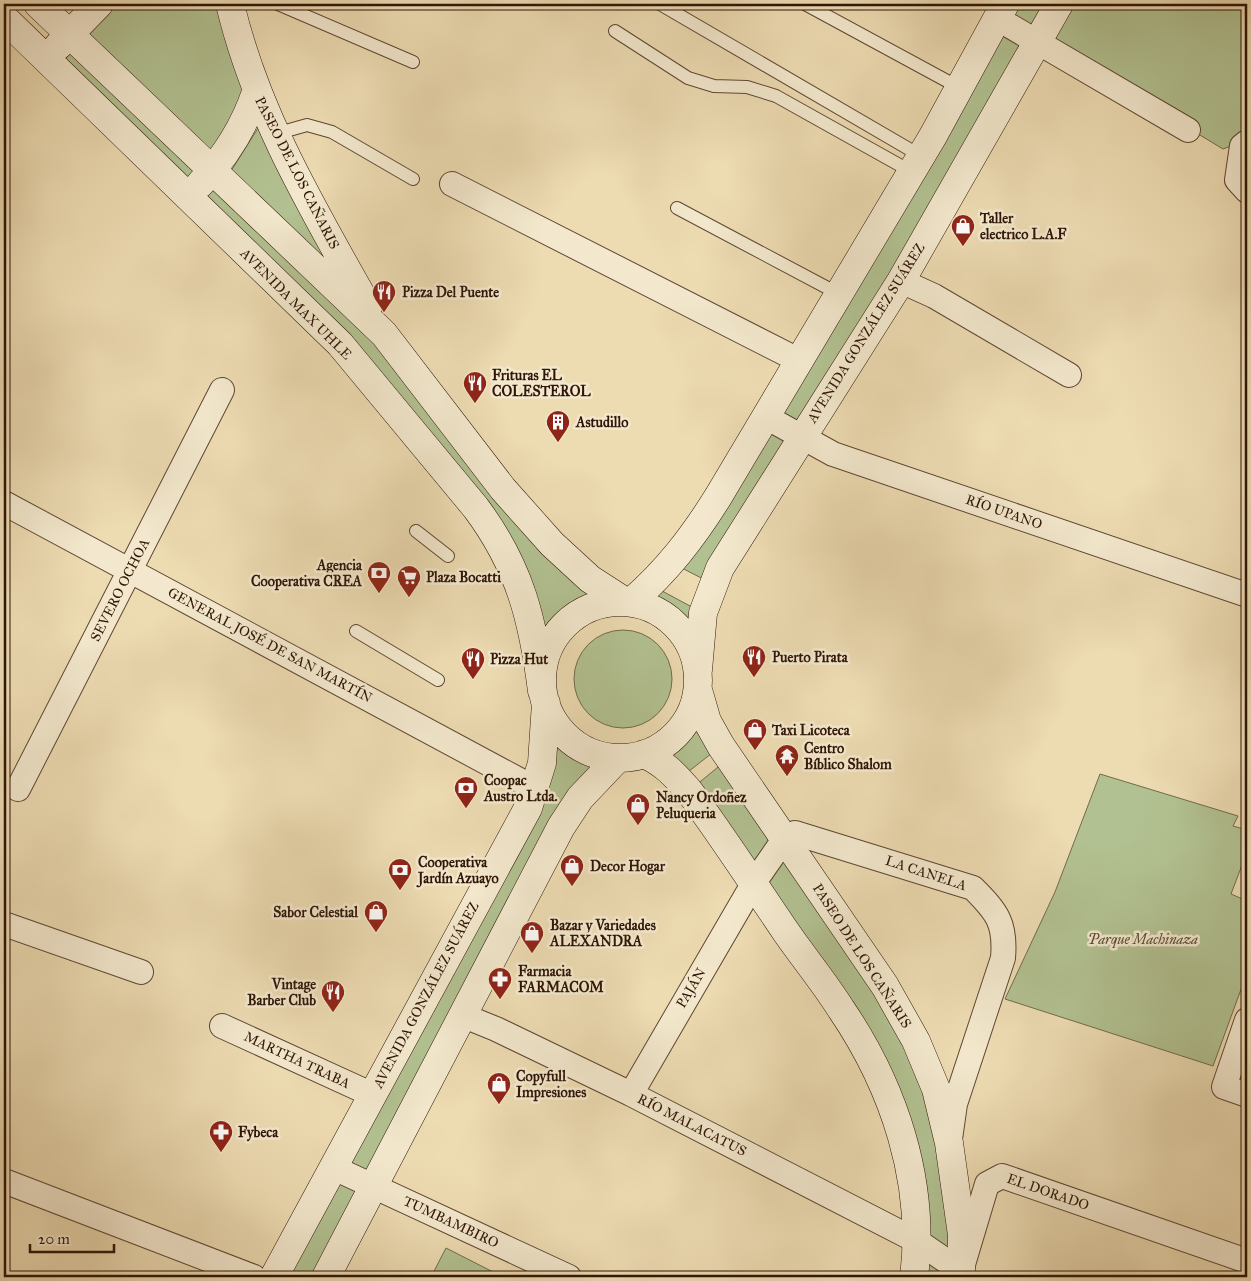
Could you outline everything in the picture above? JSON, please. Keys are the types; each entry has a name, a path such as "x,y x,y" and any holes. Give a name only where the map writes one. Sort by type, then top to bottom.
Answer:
{"main road":[{"path":"38,4 384,334 504,489 552,544 590,579 628,602"},
{"path":"46,59 98,4"},
{"name":"PASEO DE LOS CAÑARIS","path":"230,4 240,44 256,92 275,134 319,220 384,334"},
{"name":"AVENIDA GONZÁLEZ SUÁREZ","path":"698,680 703,613 720,568 901,281 1059,4"},
{"path":"628,602 663,574 697,531 916,164 1002,11"},
{"name":"AVENIDA MAX UHLE","path":"4,18 340,344 486,521 522,588 536,645 544,697"},
{"path":"188,198 234,143 248,117 256,92"},
{"path":"326,1277 464,1016 560,827 580,798 631,756 659,748 677,733 690,714 698,680 693,652 686,637 673,622 648,606 628,602 604,603 580,612 562,627 551,642 545,657 542,673 544,697 548,713 560,730 576,744 593,754 631,756 658,760 680,779 842,1009 873,1061 897,1116 912,1175 917,1241 914,1277"},
{"name":"PASEO DE LOS CAÑARIS","path":"698,680 707,720 721,746 885,986 916,1041 936,1089 949,1143 962,1235 961,1274"},
{"name":"AVENIDA GONZÁLEZ SUÁREZ","path":"274,1277 524,815 536,789 542,763 544,697"}],"street":[{"path":"1002,11 1037,44 1188,130"},
{"path":"1242,185 1242,146 1247,142"},
{"path":"452,184 800,361"},
{"path":"901,281 934,296 1069,375"},
{"name":"SEVERO OCHOA","path":"18,789 222,390"},
{"name":"RÍO UPANO","path":"766,417 833,454 1247,595"},
{"name":"GENERAL JOSÉ DE SAN MARTÍN","path":"4,503 536,789"},
{"name":"LA CANELA","path":"785,838 794,833 808,836 973,888 990,905 999,918 1005,938 1003,958 955,1104 949,1143"},
{"path":"753,884 785,838"},
{"name":"PAJÁN","path":"631,1094 753,884"},
{"path":"4,924 141,972"},
{"name":"RÍO MALACATUS","path":"464,1016 496,1028 631,1094 917,1241"},
{"path":"1247,1020 1224,1087 1247,1095"},
{"name":"MARTHA TRABA","path":"222,1026 372,1095"},
{"name":"TUMBAMBIRO","path":"334,1168 569,1277"},
{"name":"EL DORADO","path":"961,1274 987,1184 1002,1176 1247,1261"},
{"path":"4,1181 254,1277"},
{"path":"917,1241 961,1274"}],"lane":[{"path":"278,4 413,62"},
{"path":"660,4 916,164"},
{"path":"804,4 960,88"},
{"path":"615,31 688,78 714,86 747,87 776,96 916,164"},
{"path":"275,134 307,125 332,132 413,179"},
{"path":"677,208 839,294"},
{"path":"416,531 448,556"},
{"path":"356,631 438,680"}],"green space":[{"path":"106,4 226,4 246,93 211,162 79,34"},
{"path":"1005,4 1059,4 713,584 672,563"},
{"path":"1064,4 1247,4 1247,135 1223,149 1050,44"},
{"path":"71,40 206,170 187,191 52,59"},
{"path":"260,125 351,293 231,171"},
{"path":"213,170 384,334 503,489 631,602 651,585 703,613 693,652 678,629 660,614 639,605 618,602 596,606 576,617 558,634 545,657 485,521 188,198"},
{"path":"613,630 633,630 642,633 658,644 669,660 672,669 672,689 669,698 658,714 642,725 633,728 613,728 596,720 582,706 574,689 574,669 582,652 596,638"},
{"path":"698,690 721,746 679,779 659,748 674,735 684,722"},
{"path":"548,713 559,728 579,746 605,756 598,777 326,1277 274,1277 528,808"},
{"path":"729,758 916,1041 961,1277 914,1277 897,1117 689,791"},
{"name":"Parque Machinaza","path":"1100,774 1238,816 1233,826 1247,830 1247,852 1231,894 1247,901 1247,973 1213,1066 1005,999 1055,892"},
{"path":"446,1248 497,1274 495,1277 431,1277"}],"place":[{"name":"Taller electrico L.A.F","path":"963,247"},
{"name":"Pizza Del Puente","path":"384,313"},
{"name":"Frituras EL COLESTEROL","path":"475,404"},
{"name":"Astudillo","path":"558,443"},
{"name":"Agencia Cooperativa CREA","path":"379,594"},
{"name":"Plaza Bocatti","path":"409,598"},
{"name":"Puerto Pirata","path":"754,678"},
{"name":"Pizza Hut","path":"473,680"},
{"name":"Taxi Licoteca","path":"755,751"},
{"name":"Centro Bíblico Shalom","path":"787,777"},
{"name":"Coopac Austro Ltda.","path":"466,809"},
{"name":"Nancy Ordoñez Peluqueria","path":"638,826"},
{"name":"Decor Hogar","path":"572,887"},
{"name":"Cooperativa Jardín Azuayo","path":"400,891"},
{"name":"Sabor Celestial","path":"376,933"},
{"name":"Bazar y Variedades ALEXANDRA","path":"532,954"},
{"name":"Farmacia FARMACOM","path":"500,1000"},
{"name":"Vintage Barber Club","path":"333,1013"},
{"name":"Copyfull Impresiones","path":"499,1105"},
{"name":"Fybeca","path":"221,1153"}]}
